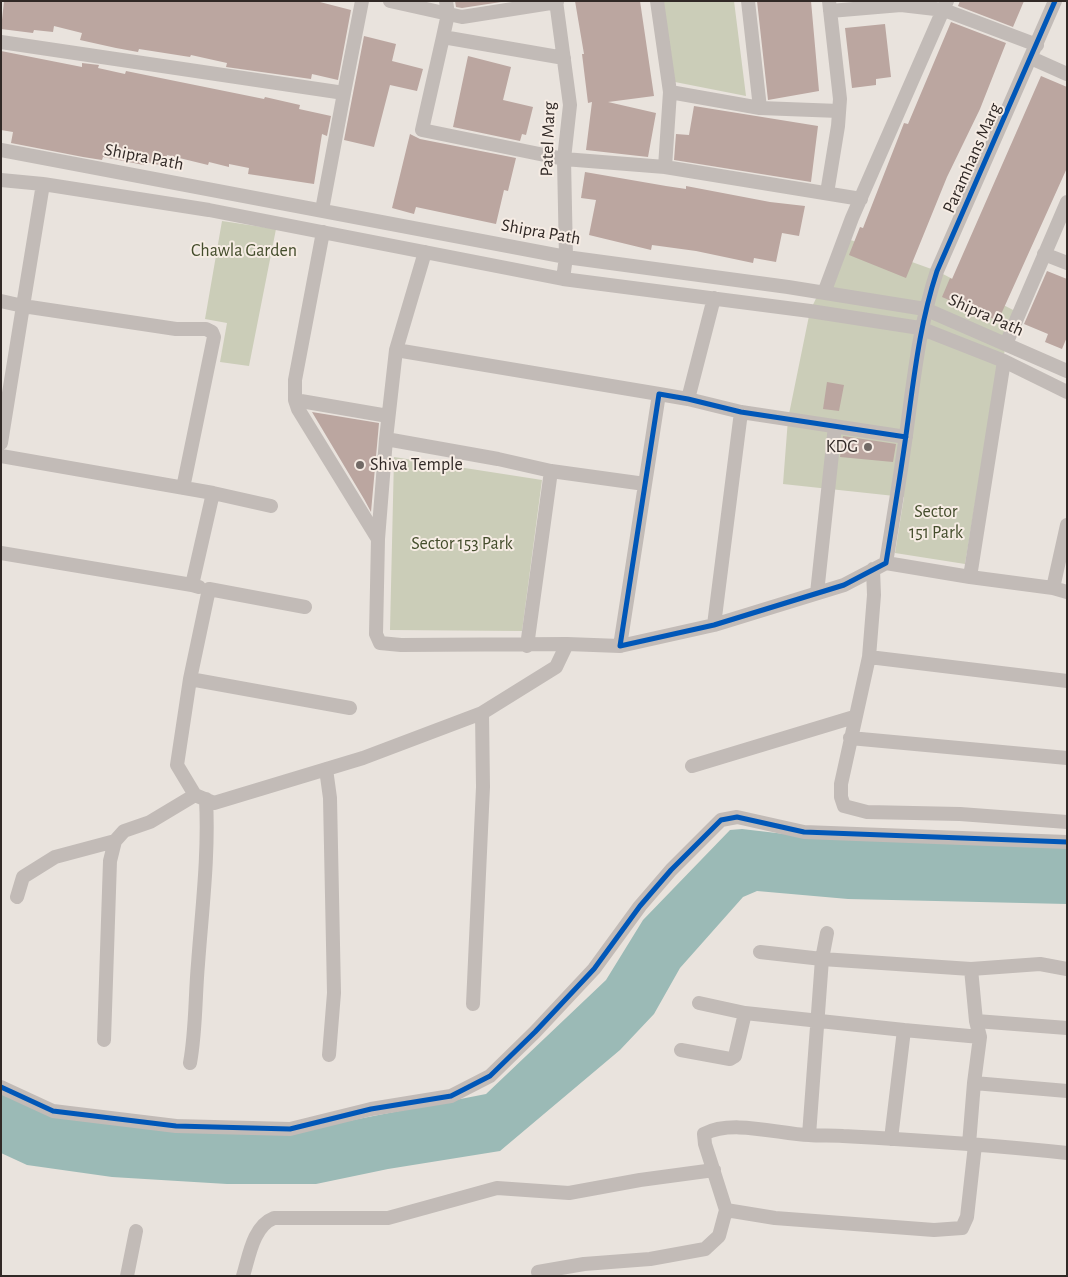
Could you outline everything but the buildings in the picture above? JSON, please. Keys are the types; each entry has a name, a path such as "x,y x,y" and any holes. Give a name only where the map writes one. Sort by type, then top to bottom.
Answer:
{"street":[{"path":"322,210 362,1"},
{"path":"390,1 447,8 462,17 557,2"},
{"path":"657,1 670,92 665,167"},
{"path":"748,1 760,108"},
{"name":"Paramhans Marg","path":"886,563 906,437 920,328 925,309 937,271 1055,1"},
{"name":"Patel Marg","path":"557,2 570,105 564,159 566,256 563,279"},
{"path":"827,193 840,99 829,6 901,3 946,6 1037,45"},
{"path":"824,293 861,199 946,6"},
{"path":"447,8 444,37 422,130 564,159 665,167 861,199"},
{"path":"444,37 564,58"},
{"path":"1,42 344,93"},
{"path":"1031,58 1067,74"},
{"path":"670,92 760,108 839,111"},
{"name":"Shipra Path","path":"1,150 566,256 925,309 1067,371"},
{"name":"Shipra Path","path":"1,180 43,184 209,210 563,279 714,298 920,328 1004,361 1067,392"},
{"path":"1,443 3,409 23,306 43,184"},
{"path":"1006,344 1067,202"},
{"path":"323,232 295,380 295,400 298,409 378,539"},
{"path":"425,252 396,350 388,416 378,539 376,634 380,643 401,645 526,646 566,644 620,646 714,625 844,585 886,563 1060,590 1067,525"},
{"path":"1044,254 1067,263"},
{"path":"688,399 714,298"},
{"path":"1,301 176,329 206,328 212,332 214,337 183,488"},
{"path":"396,350 688,399 741,412 906,437"},
{"path":"970,577 1004,361"},
{"path":"620,646 659,394"},
{"path":"295,400 388,416"},
{"path":"714,625 741,412"},
{"path":"817,593 834,426"},
{"path":"386,439 498,458 551,471 645,484"},
{"path":"1,456 213,493 271,506"},
{"path":"526,646 551,471"},
{"path":"192,585 213,493"},
{"path":"1,553 305,606"},
{"path":"873,569 874,595 869,657 854,718 841,784 840,796 844,806 867,812 960,814 1067,822"},
{"path":"190,1063 195,1035 196,984 208,845 200,797 177,765 190,679 208,589"},
{"path":"104,1040 110,861 115,841 124,831 150,822 200,797 214,803 363,758 482,714 556,666 566,644"},
{"path":"869,657 1067,680"},
{"path":"190,679 350,708"},
{"path":"473,1004 483,787 482,714"},
{"path":"692,766 854,718"},
{"path":"850,738 1067,758"},
{"path":"326,769 330,798 334,993 329,1055"},
{"path":"1,1087 53,1111 176,1126 290,1130 371,1109 451,1096 490,1076 534,1032 594,969 635,912 671,870 721,820 737,818 804,832 1067,842"},
{"path":"17,897 23,877 55,858 115,841"},
{"path":"809,1136 822,959 827,933"},
{"path":"760,952 822,959 972,969 1040,964 1067,969"},
{"path":"726,1210 775,1218 934,1230 962,1228 967,1217 974,1084 980,1037 976,1021 972,969"},
{"path":"699,1003 745,1013 980,1037"},
{"path":"681,1050 730,1059 735,1056 745,1013"},
{"path":"976,1021 1067,1028"},
{"path":"891,1139 904,1030"},
{"path":"974,1084 1067,1091"},
{"path":"538,1272 584,1264 650,1259 704,1249 719,1236 726,1210 705,1144 704,1134 713,1130 735,1128 809,1136 972,1144 1067,1153"},
{"path":"244,1276 258,1230 266,1221 274,1218 388,1218 497,1188 568,1193 640,1180 714,1170"},
{"path":"127,1276 136,1231"}],"green space":[{"path":"663,1 734,1 746,96 675,82"},
{"name":"Chawla Garden","path":"222,221 276,229 249,366 220,362 227,323 205,319"},
{"name":"Sector 151 Park","path":"845,238 937,271 1019,313 1006,344 965,564 895,553 904,497 783,484 788,419 810,311"},
{"name":"Sector 153 Park","path":"394,457 542,480 522,631 390,630"}],"water":[{"path":"742,829 828,839 1067,848 1067,904 848,899 757,891 743,897 680,968 654,1014 620,1050 500,1151 388,1169 316,1184 227,1184 112,1177 27,1165 1,1153 1,1086 57,1112 312,1128 486,1094 606,980 643,920 730,830"}],"cycle path":[{"path":"906,437 741,412 659,394 620,646 714,625 844,585 886,563 904,451 906,435 918,352 937,271 1055,1"},
{"path":"1,1087 53,1111 176,1126 290,1129 371,1109 451,1096 490,1076 535,1032 594,969 640,906 671,870 721,820 737,817 804,832 1067,842"}],"place":[{"name":"KDG","path":"868,447"},
{"name":"Shiva Temple","path":"360,465"}]}
